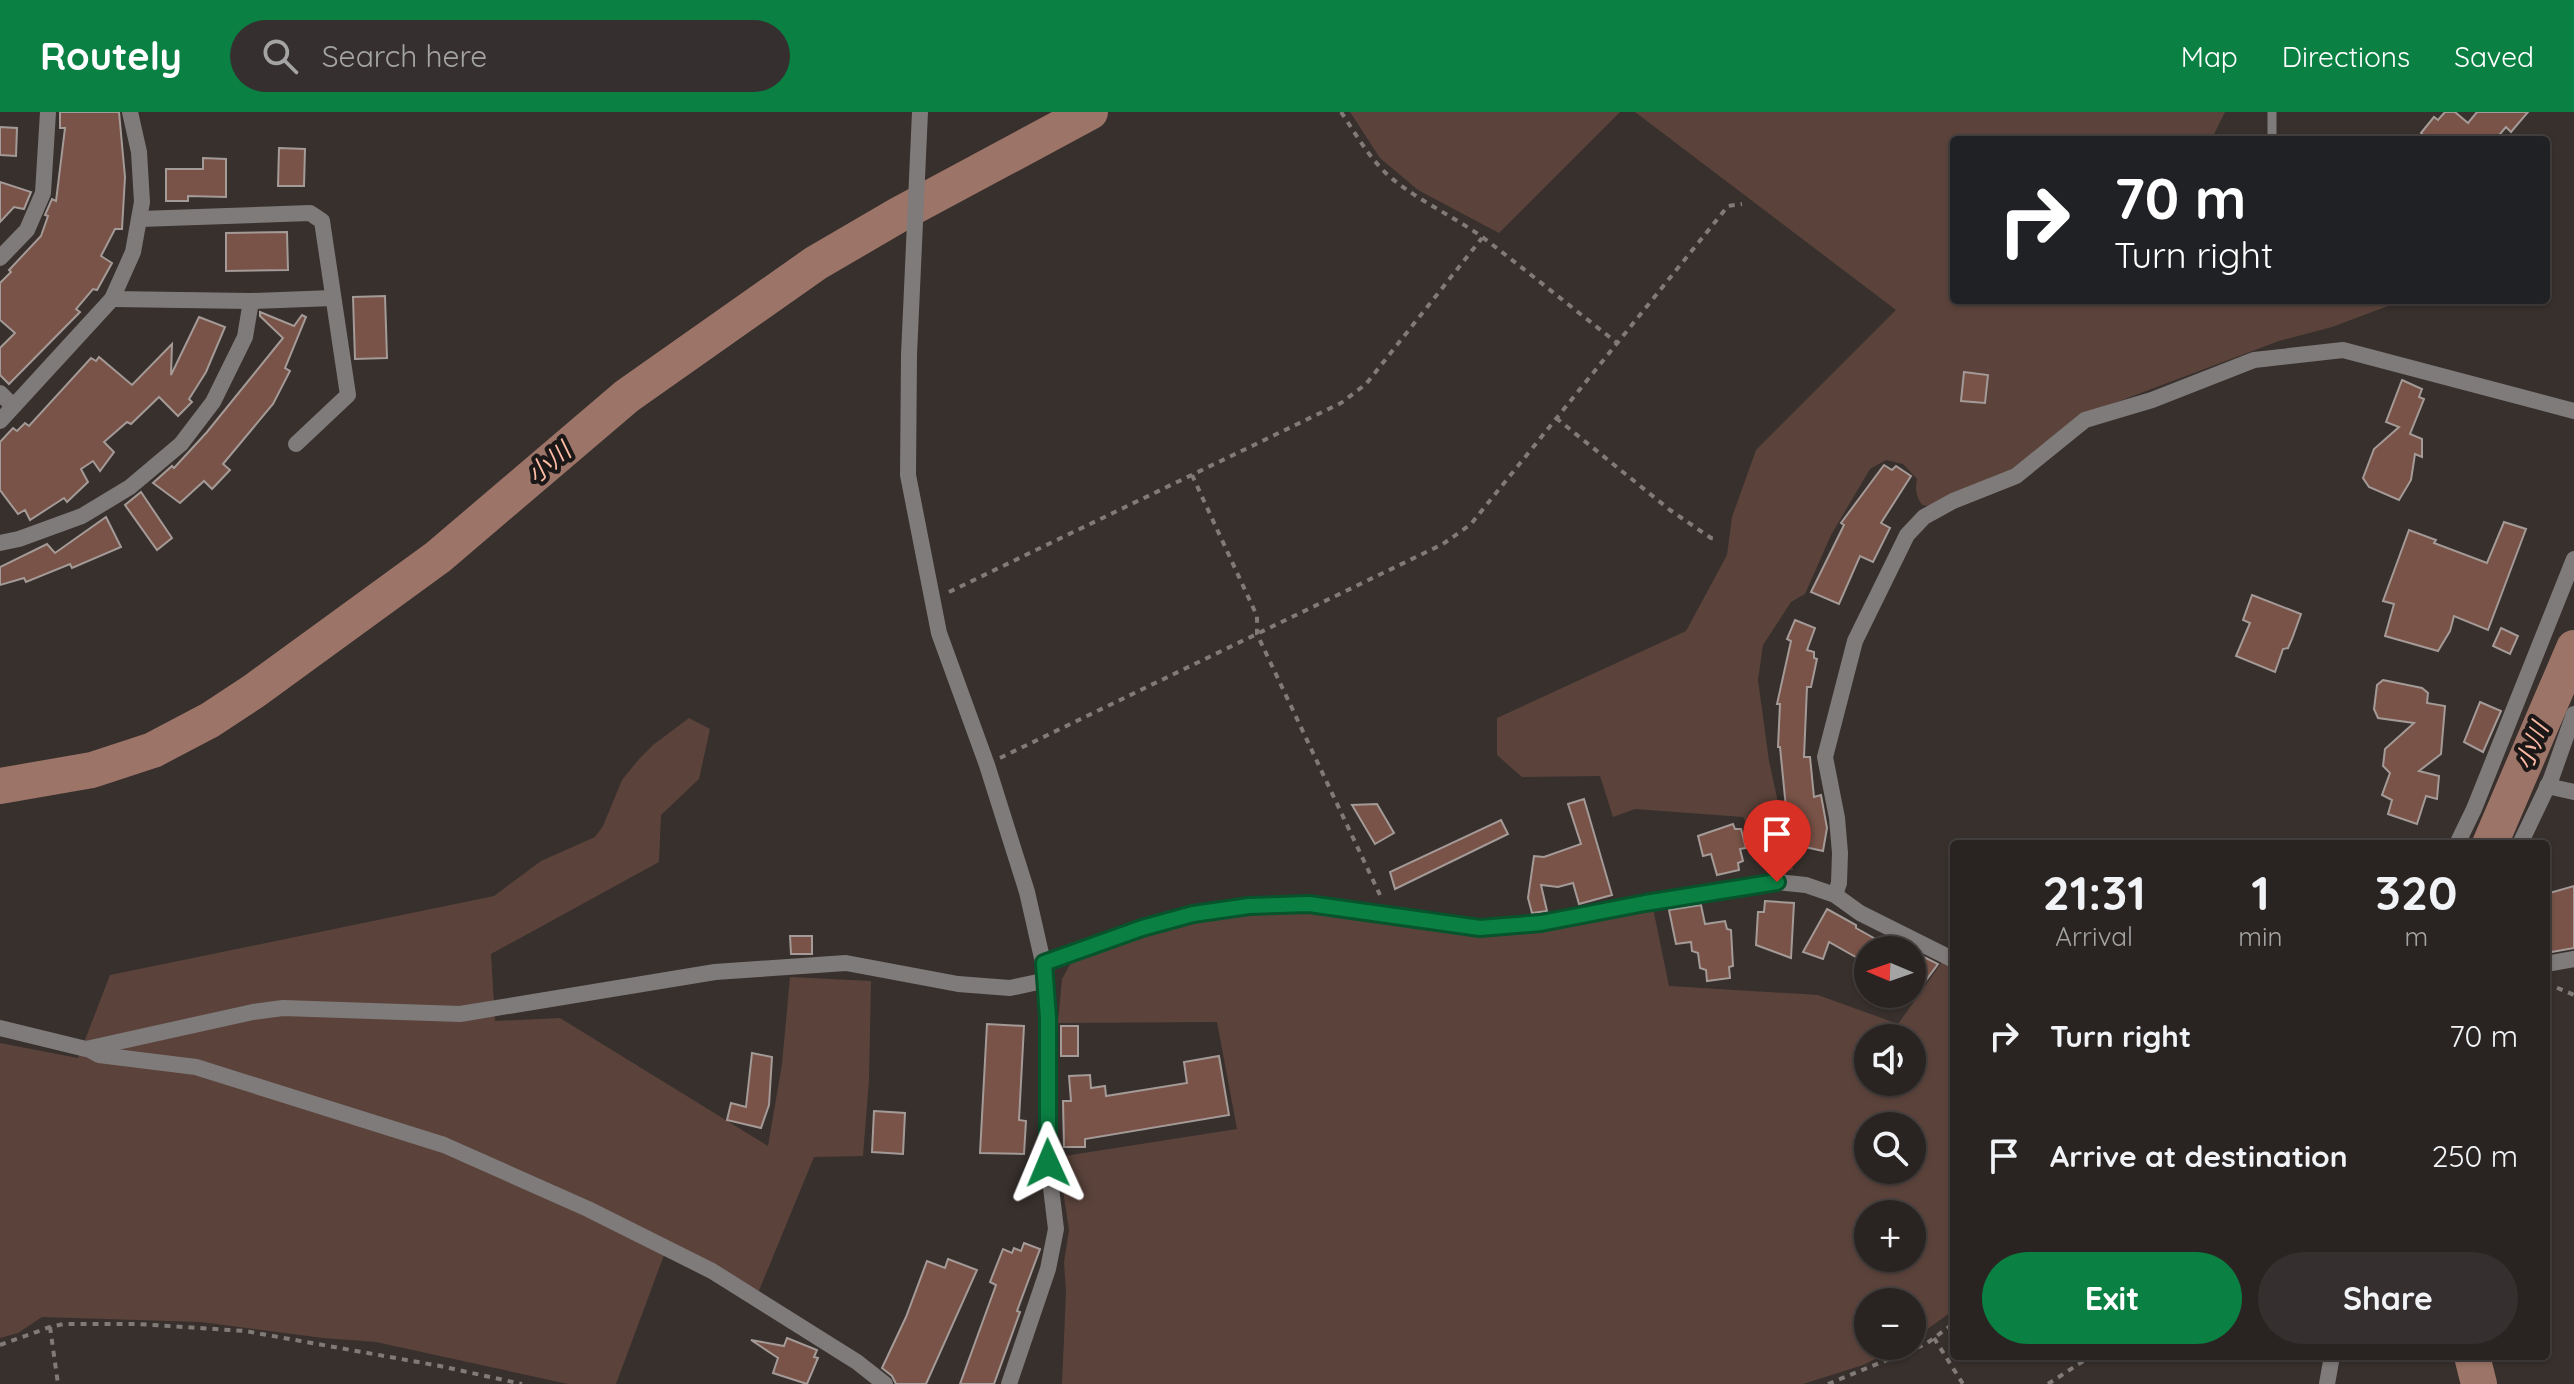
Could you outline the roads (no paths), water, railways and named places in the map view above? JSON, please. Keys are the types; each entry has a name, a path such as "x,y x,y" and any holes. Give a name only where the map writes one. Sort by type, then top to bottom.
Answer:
{"street":[{"path":"0,258 27,230 43,193 48,112"},
{"path":"0,421 112,299 133,252 142,202 139,152 130,112"},
{"path":"920,112 909,355 908,475 939,633 987,765 1027,892 1046,972 1048,1163 1056,1229 1048,1269 1009,1384"},
{"path":"140,219 310,213 322,221 348,395 296,444"},
{"path":"112,299 251,301 333,298"},
{"path":"0,543 82,516 130,487 181,444 220,389 245,337 251,301"},
{"path":"1835,895 1839,883 1840,853 1825,757 1855,641 1907,535 1924,517 1953,501 2016,476 2085,420 2152,400 2254,360 2343,350 2574,411"},
{"path":"0,393 13,406"},
{"path":"2459,840 2574,559"},
{"path":"2522,840 2547,786 2574,714"},
{"path":"2547,786 2574,792"},
{"path":"86,1049 283,1008 460,1014 715,972 846,963 958,984 1010,988 1142,928 1193,914 1249,906 1309,904 1480,928 1541,923 1777,882 1806,885 1835,895 1860,913 1950,958"},
{"path":"2550,963 2574,959"},
{"path":"0,1028 99,1055 196,1067 444,1145 588,1209 712,1271 857,1362 885,1384"},
{"path":"2327,1384 2331,1360"}],"lane":[{"path":"2272,112 2272,136"}],"waterway":[{"name":"小川","path":"0,786 92,770 153,750 210,720 438,557 627,396 816,263 1090,112"},
{"name":"小川","path":"2492,840 2574,648"},
{"name":"小川","path":"2473,1360 2479,1384"}]}
